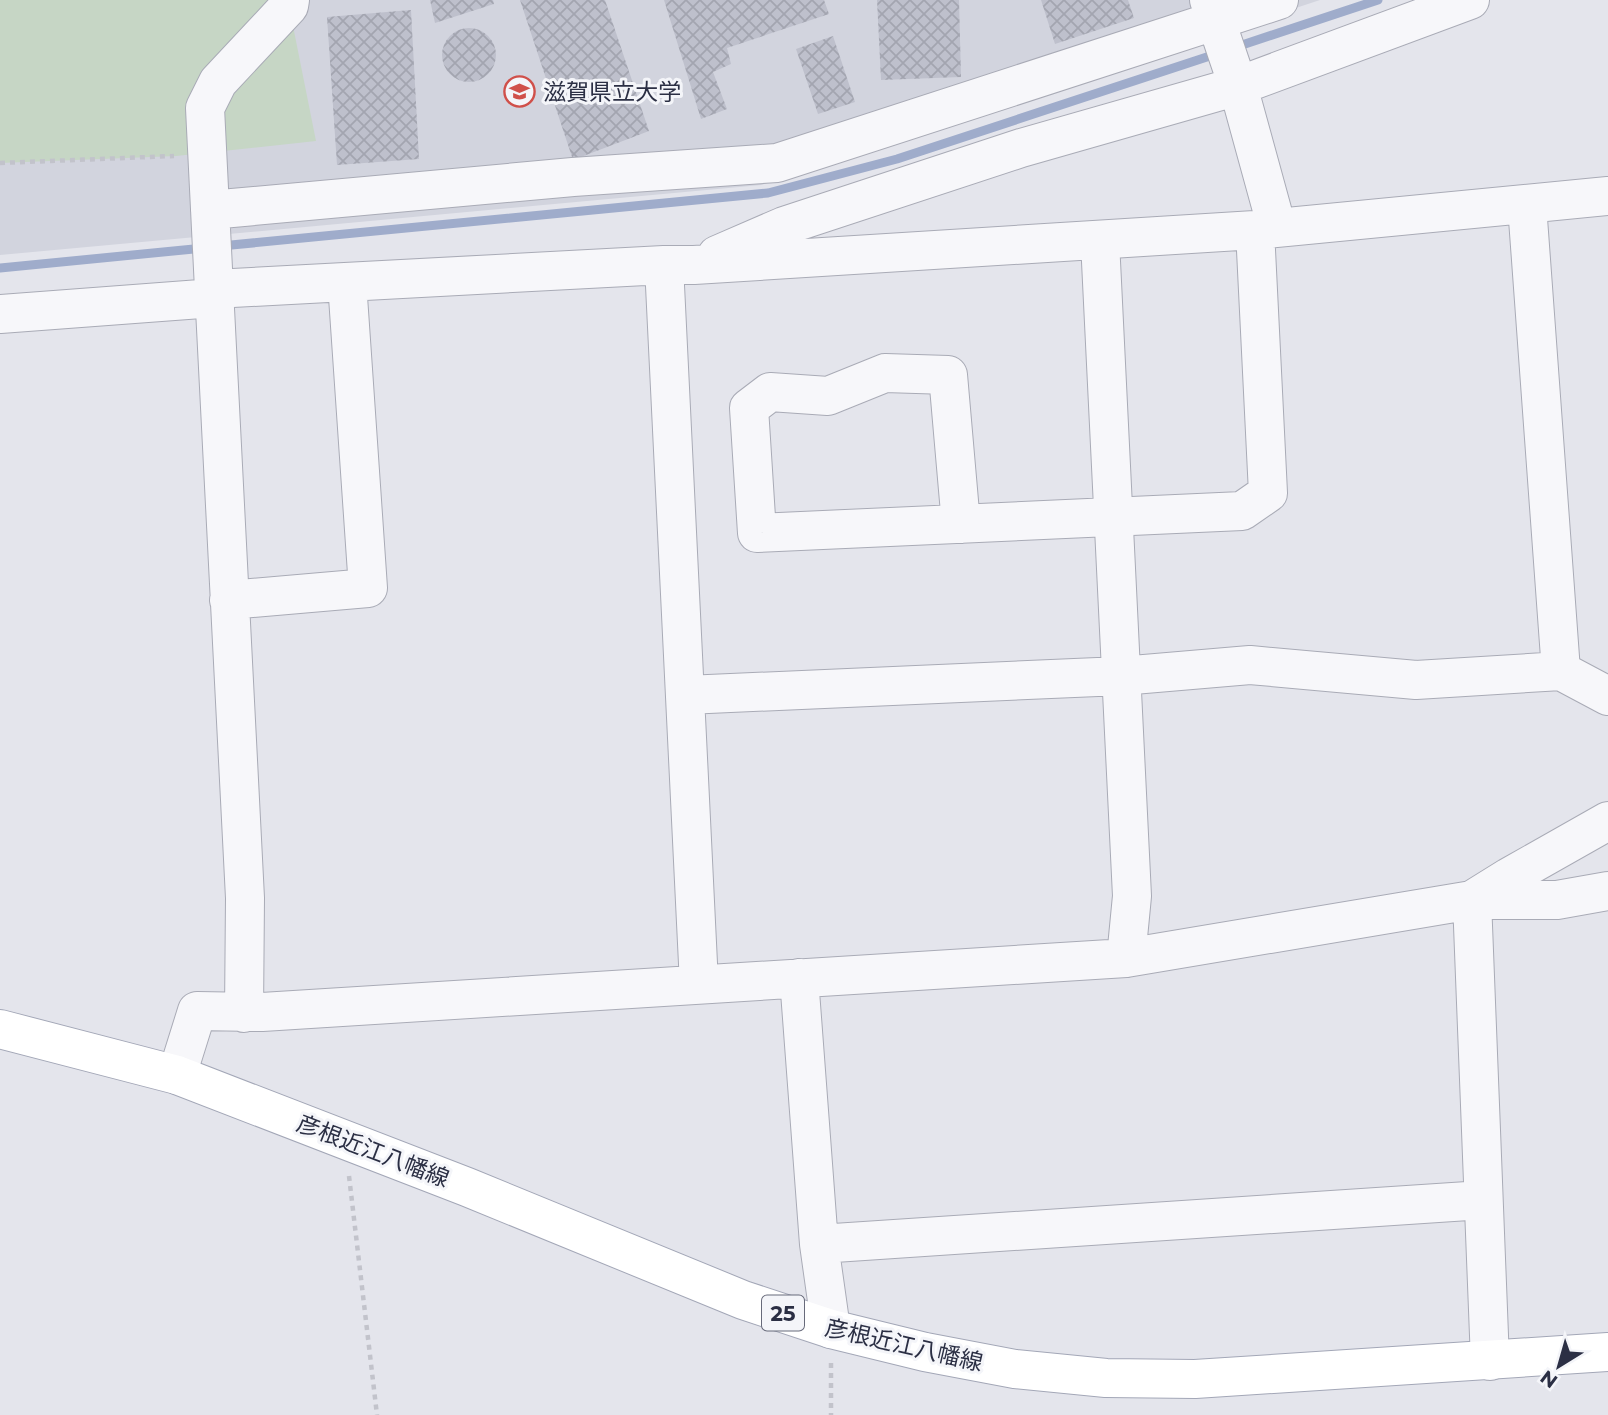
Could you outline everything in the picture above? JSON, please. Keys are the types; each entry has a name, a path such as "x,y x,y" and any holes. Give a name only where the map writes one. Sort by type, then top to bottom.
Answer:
{"main road":[{"name":"彦根近江八幡線","path":"0,1029 177,1075 344,1139 743,1300 831,1329 925,1352 1015,1369 1106,1378 1195,1380 1608,1352"}],"street":[{"path":"244,1013 245,898 205,108 218,82 289,6 290,0"},
{"path":"679,265 797,221 1021,148 1223,44 1279,0"},
{"path":"210,211 573,177 777,163 1223,44 1470,0"},
{"path":"961,524 948,375 885,373 828,396 771,392 749,408 757,533 961,524 1242,511 1268,493 1266,229 1223,44"},
{"path":"0,314 347,282 679,265 1266,229 1608,196"},
{"path":"1527,205 1561,671"},
{"path":"1100,240 1132,897 1126,958"},
{"path":"679,265 686,695 699,985"},
{"path":"229,600 368,588 347,282"},
{"path":"686,695 1121,676 1250,665 1416,680 1561,671 1608,696"},
{"path":"1472,900 1608,821"},
{"path":"177,1075 197,1012 244,1013 1126,958 1472,900 1557,900 1608,891"},
{"path":"1472,900 1490,1361"},
{"path":"799,978 820,1244 831,1329"},
{"path":"820,1244 1483,1200"}],"path":[{"path":"0,163 207,155"},
{"path":"344,1139 377,1415"},
{"path":"831,1329 831,1415"}],"shaded area":[{"name":"滋賀県立大学","path":"0,0 1320,0 761,185 0,255"}],"green space":[{"path":"0,0 290,0 316,141 176,156 0,163"}],"building":[{"path":"430,0 493,0 494,4 435,23"},
{"path":"520,0 605,0 649,131 573,160"},
{"path":"664,0 824,0 829,14 727,48 731,64 713,72 727,109 701,119"},
{"path":"877,0 959,0 961,77 881,80"},
{"path":"1041,0 1128,0 1134,18 1055,44"},
{"path":"411,10 419,159 337,165 327,17"},
{"path":"469,28 488,36 496,55 488,74 469,82 450,74 442,55 450,36"},
{"path":"833,36 855,102 818,114 796,49"}],"waterway":[{"path":"1236,47 1378,0"},
{"path":"221,246 768,193 897,159 1219,53"},
{"path":"0,268 204,248"}],"place":[{"name":"滋賀県立大学","path":"520,92"}]}
